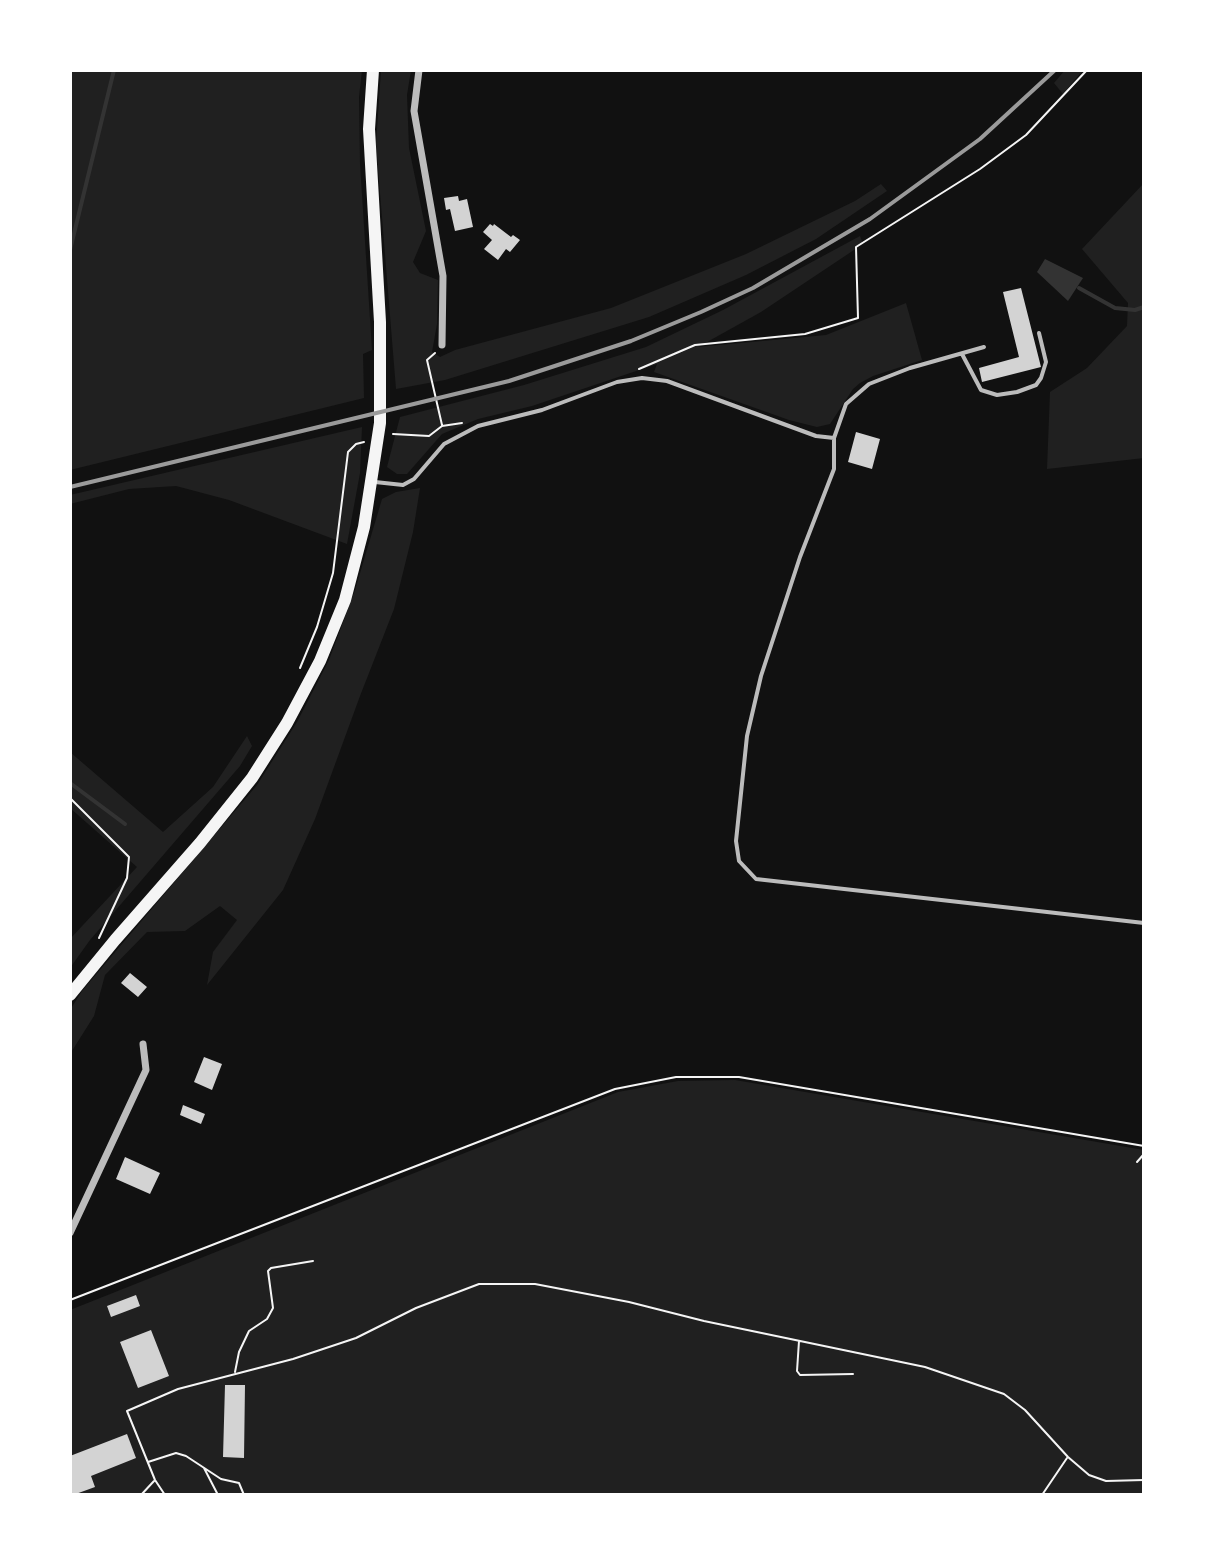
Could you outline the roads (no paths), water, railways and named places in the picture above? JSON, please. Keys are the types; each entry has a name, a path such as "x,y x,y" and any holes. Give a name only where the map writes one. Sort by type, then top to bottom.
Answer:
{"main road":[{"path":"70,995 252,778 287,723 320,661 345,600 373,482 380,423 381,360 369,129 373,70"}],"street":[{"path":"419,70 414,111 416,137 443,276 442,345"},
{"path":"70,1233 146,1070 143,1044"}],"lane":[{"path":"962,354 981,390 997,395 1017,392 1036,385 1041,378 1046,362 1039,333"},
{"path":"984,347 910,368 869,384 846,404 834,438 834,469 790,586 761,676 747,736 736,841 739,861 756,879 1144,923"},
{"path":"373,482 403,485 414,479 444,444 478,426 542,410 617,382 642,378 667,381 816,436 834,438"}],"waterway":[{"path":"70,250 114,70"},
{"path":"1079,288 1115,308 1135,310 1144,307"},
{"path":"70,783 125,824"}],"railway":[{"path":"70,487 509,381 631,341 701,312 753,288 870,219 980,139 1055,70"}]}
